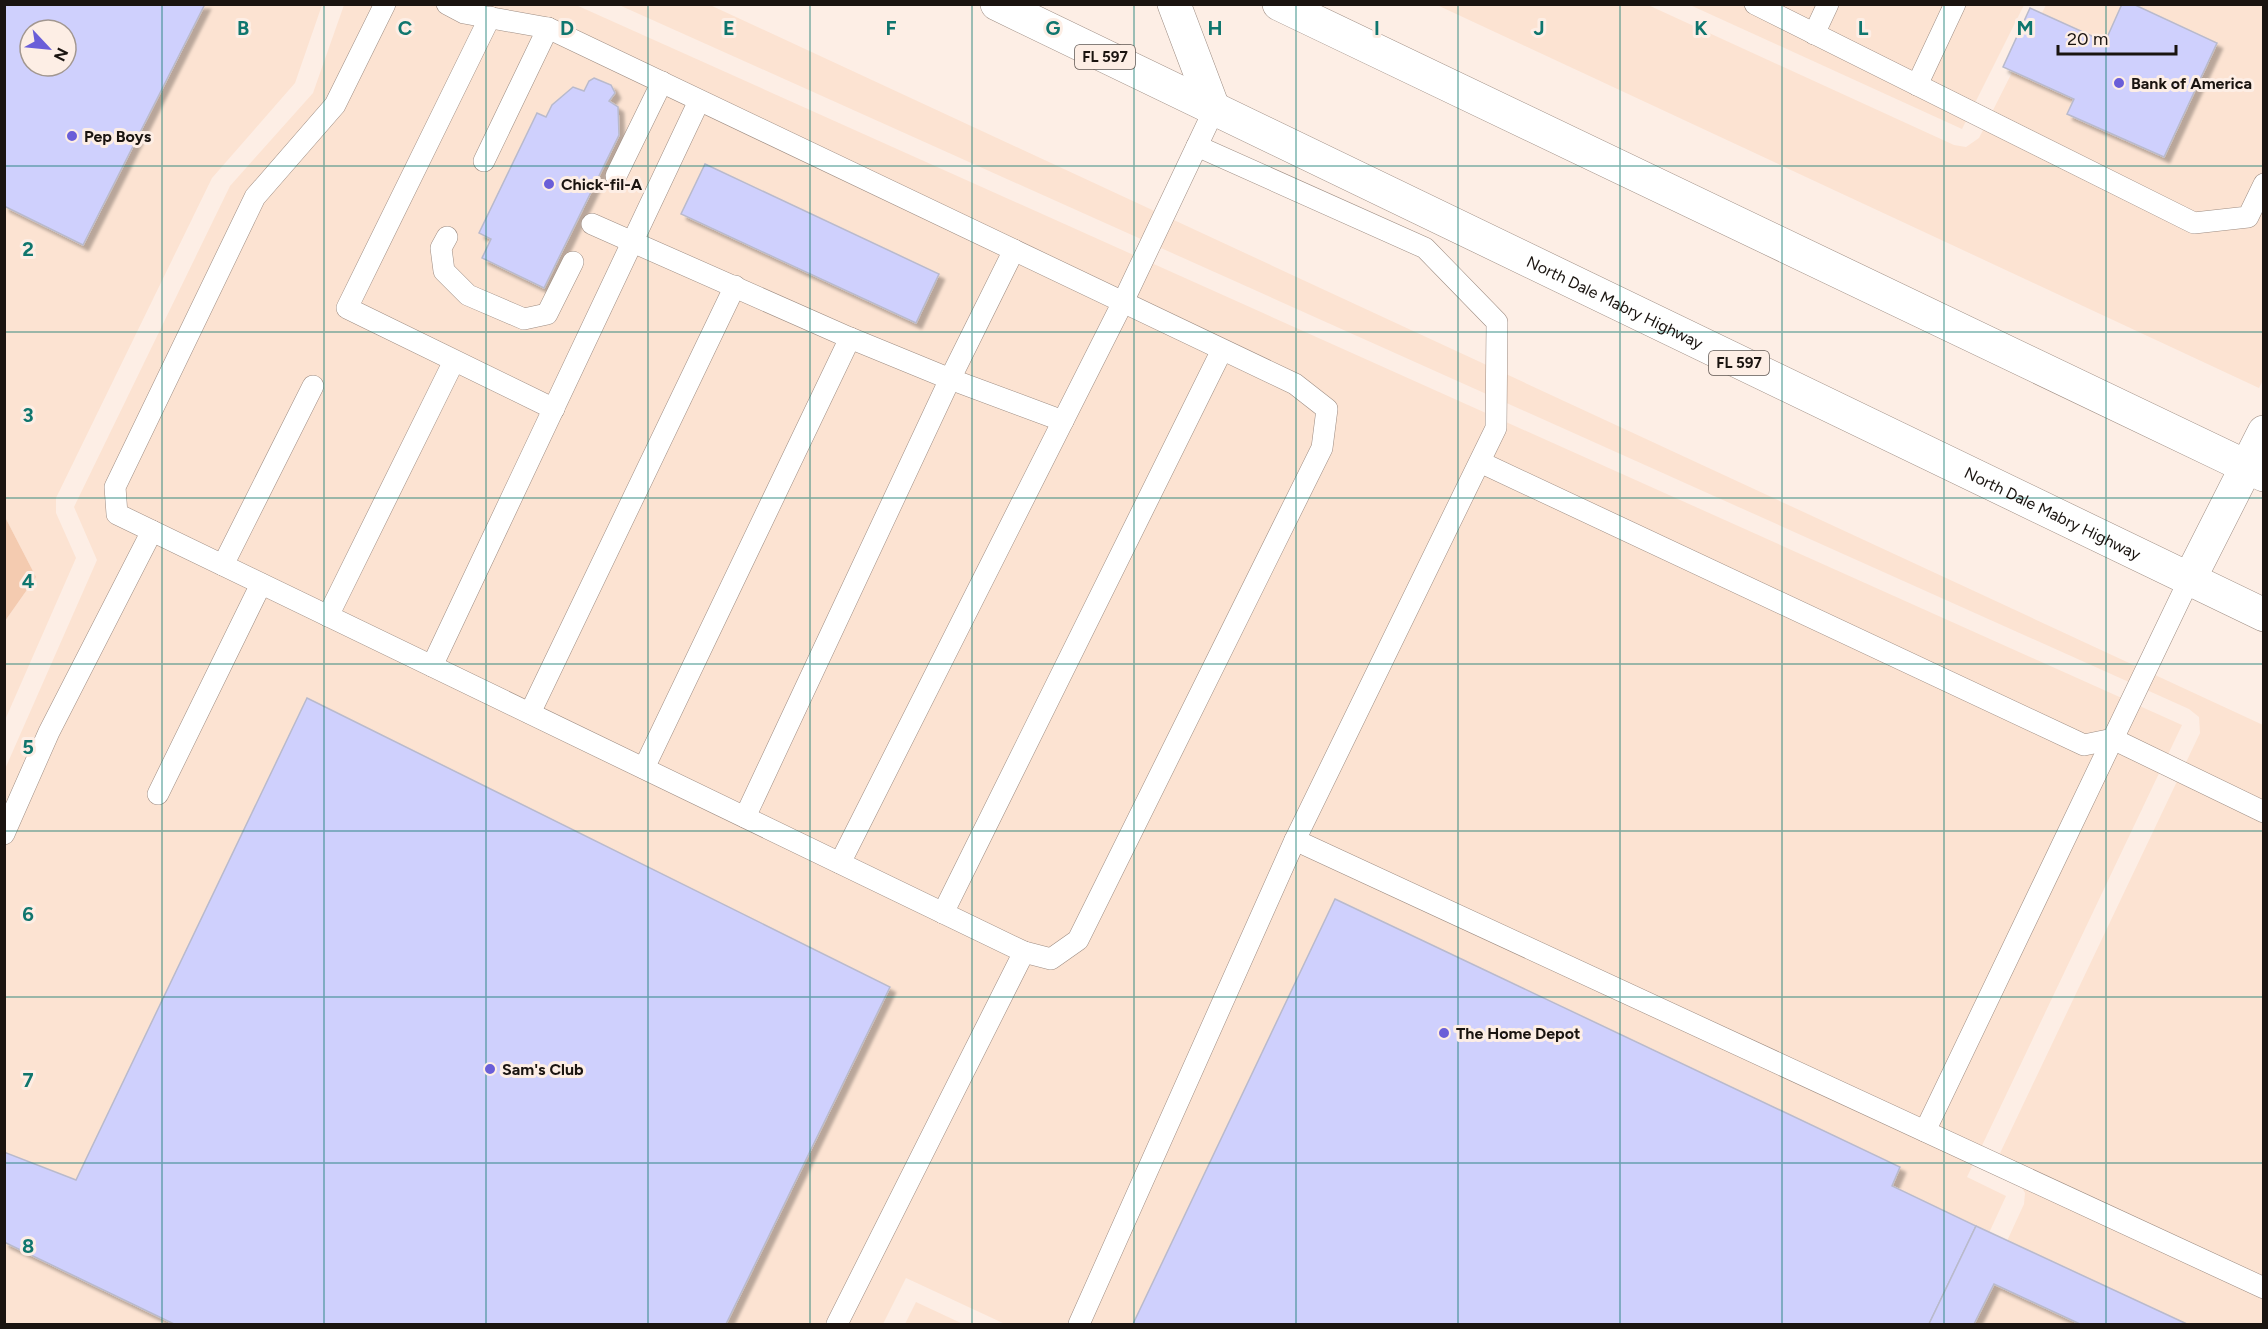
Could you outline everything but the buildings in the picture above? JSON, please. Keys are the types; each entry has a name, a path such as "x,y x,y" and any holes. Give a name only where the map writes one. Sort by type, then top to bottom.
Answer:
{"main road":[{"name":"North Dale Mabry Highway","path":"997,4 2264,615"},
{"path":"1174,4 1214,110"},
{"path":"1279,4 1315,12 2255,471"},
{"path":"2189,580 2255,471 2264,432"}],"lane":[{"path":"385,4 335,105 255,197 115,487 117,514 944,913 1024,951 1051,959 1078,940 1322,448 1327,409 1295,384 548,28 464,13 447,4"},
{"path":"1755,4 2194,223 2248,217 2264,184"},
{"path":"1814,34 1828,4"},
{"path":"1917,85 1955,4"},
{"path":"490,17 347,308 554,409"},
{"path":"483,161 548,28"},
{"path":"616,176 662,82"},
{"path":"432,666 699,101"},
{"path":"840,863 1123,302 1214,110"},
{"path":"1079,1324 1295,840 1496,428 1497,322 1425,248 1197,146"},
{"path":"592,224 850,338 950,379 1063,421"},
{"path":"447,237 441,249 444,271 468,295 524,319 548,314 573,262"},
{"path":"745,817 950,379 1014,250"},
{"path":"530,713 735,286"},
{"path":"644,768 850,338"},
{"path":"944,913 1222,350"},
{"path":"328,616 454,361"},
{"path":"223,565 314,386"},
{"path":"1480,462 2084,745 2113,739 2264,812"},
{"path":"4,834 49,732 152,531"},
{"path":"1925,1131 2189,580"},
{"path":"158,794 261,584"},
{"path":"1295,840 2264,1288"},
{"path":"837,1324 1024,951"}],"shaded area":[{"path":"5,5 322,5 295,83 212,178 56,498 56,513 76,558 5,720 5,621 36,577 5,517"},
{"path":"344,5 576,5 2182,725 1967,1177 2006,1196 1947,1324 1005,1324 906,1278 883,1324 5,1324 5,769 97,560 74,507 230,186 313,93"},
{"path":"619,5 710,5 2263,725 2263,1324 1969,1324 2024,1204 2025,1193 2019,1183 1992,1170 2200,733 2199,717 2189,709"},
{"path":"1437,5 1648,5 1954,145 1966,147 1979,138 2046,5 2263,5 2263,380 2259,388"},
{"path":"1690,5 2024,5 1962,129"},
{"path":"5,517 36,577 4,621"},
{"path":"916,1302 963,1324 905,1324"}],"place":[{"name":"Bank of America","path":"2119,83"},
{"name":"Pep Boys","path":"72,136"},
{"name":"Chick-fil-A","path":"549,184"},
{"name":"The Home Depot","path":"1444,1033"},
{"name":"Sam's Club","path":"490,1069"}]}
